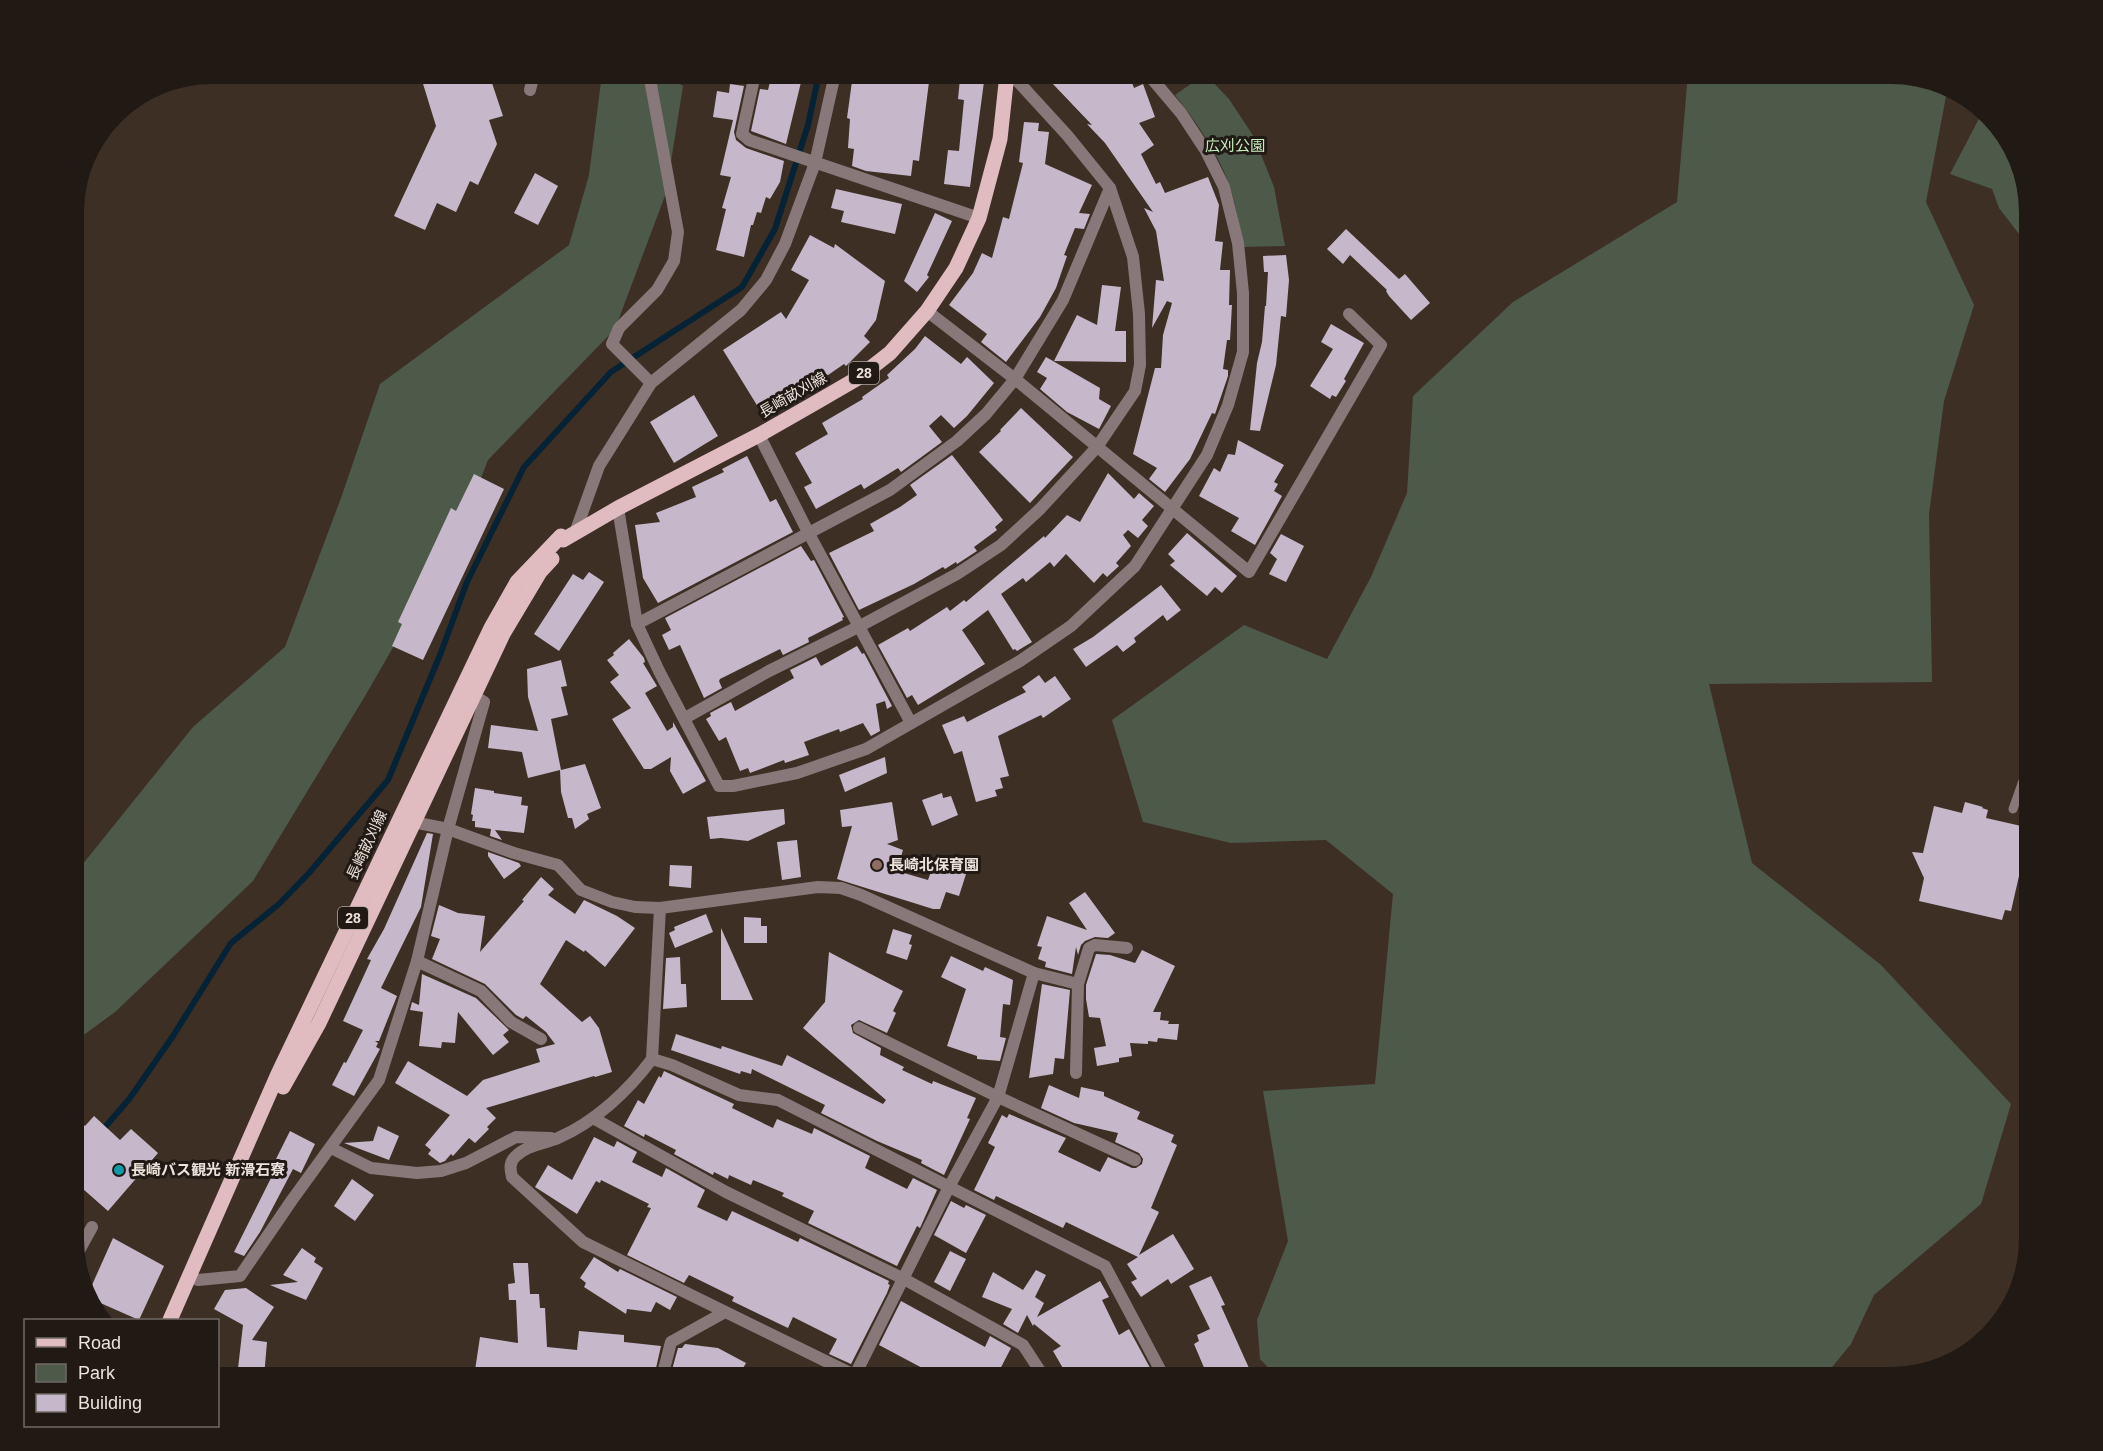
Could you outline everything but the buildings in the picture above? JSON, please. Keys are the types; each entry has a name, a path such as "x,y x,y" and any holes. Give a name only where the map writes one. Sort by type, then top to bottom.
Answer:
{"main road":[{"name":"長崎畝刈線","path":"170,1319 278,1074 491,628 517,582 561,536 569,536 759,435 858,378 890,353 927,311 956,268 980,218 1000,139 1008,84"},
{"name":"長崎畝刈線","path":"181,1319 286,1081 319,1023 515,612 540,572 567,543 569,536"}],"street":[{"path":"530,90 532,84"},
{"path":"651,84 678,232 674,261 657,290 619,328 612,344 651,383"},
{"path":"753,84 742,134 749,141 980,218"},
{"path":"569,536 599,466 651,383 741,310 766,280 785,244 813,162 832,84"},
{"path":"685,718 957,574 1001,545 1040,509 1097,447 1135,391 1140,365 1139,314 1133,257 1110,188 1067,135 1019,84"},
{"path":"618,508 636,624 658,671 685,718 719,786 733,786 797,773 866,749 1020,661 1071,626 1135,566 1207,455 1227,405 1243,352 1243,293 1238,243 1224,187 1206,151 1181,113 1156,84"},
{"path":"636,624 890,490 957,441 986,414 1015,379 1063,300 1110,188"},
{"path":"927,311 1015,379 1249,572 1381,345 1349,314"},
{"path":"759,435 910,723"},
{"path":"198,1280 240,1276 379,1080 417,961 448,830 484,702 474,696"},
{"path":"413,822 448,830 514,853 558,865 581,890 612,902 635,907 660,908 818,887 841,888 1034,973 1078,984"},
{"path":"660,908 652,1059 637,1079 593,1118 558,1138 522,1150 513,1158 509,1169 512,1177 583,1242 836,1367"},
{"path":"1076,1073 1078,984 1089,948 1095,945 1127,948"},
{"path":"417,961 481,991 511,1022 541,1039"},
{"path":"861,1367 950,1187 998,1097 1034,973"},
{"path":"859,1028 998,1097 1135,1160"},
{"path":"652,1059 672,1065 739,1095 778,1100 1105,1266 1159,1367"},
{"path":"593,1118 726,1192 904,1279 1023,1345 1037,1367"},
{"path":"331,1148 371,1168 417,1173 441,1172 466,1163 516,1137 558,1138"},
{"path":"84,1242 92,1227"},
{"path":"665,1367 671,1342 725,1312"}],"lane":[{"path":"2013,809 2019,793"}],"green space":[{"path":"601,84 680,84 683,86 666,193 615,329 488,460 460,531 365,696 253,881 115,1012 84,1035 84,863 193,727 285,647 341,498 380,384 569,245 589,175"},
{"name":"広刈公園","path":"1191,84 1215,84 1229,99 1254,137 1274,187 1285,246 1243,247 1234,201 1218,158 1175,95"},
{"path":"1687,84 1891,84 1924,88 1946,97 1926,202 1974,305 1944,401 1929,514 1932,682 1709,684 1752,863 1881,965 2011,1104 1981,1204 1874,1295 1851,1344 1832,1367 1268,1367 1260,1359 1257,1320 1288,1241 1263,1091 1375,1084 1393,894 1326,840 1231,843 1143,822 1112,720 1244,625 1327,659 1371,577 1407,493 1413,396 1513,302 1677,202"},
{"path":"1979,120 1997,141 2015,179 2019,234 1999,208 1992,189 1950,174"}],"waterway":[{"path":"100,1133 130,1098 173,1036 231,943 279,904 309,873 388,780 440,655 467,582 524,467 611,372 742,287 775,229 808,125 817,84"}],"place":[{"name":"長崎北保育園","path":"877,865"},
{"name":"長崎バス観光 新滑石寮","path":"119,1170"}]}
